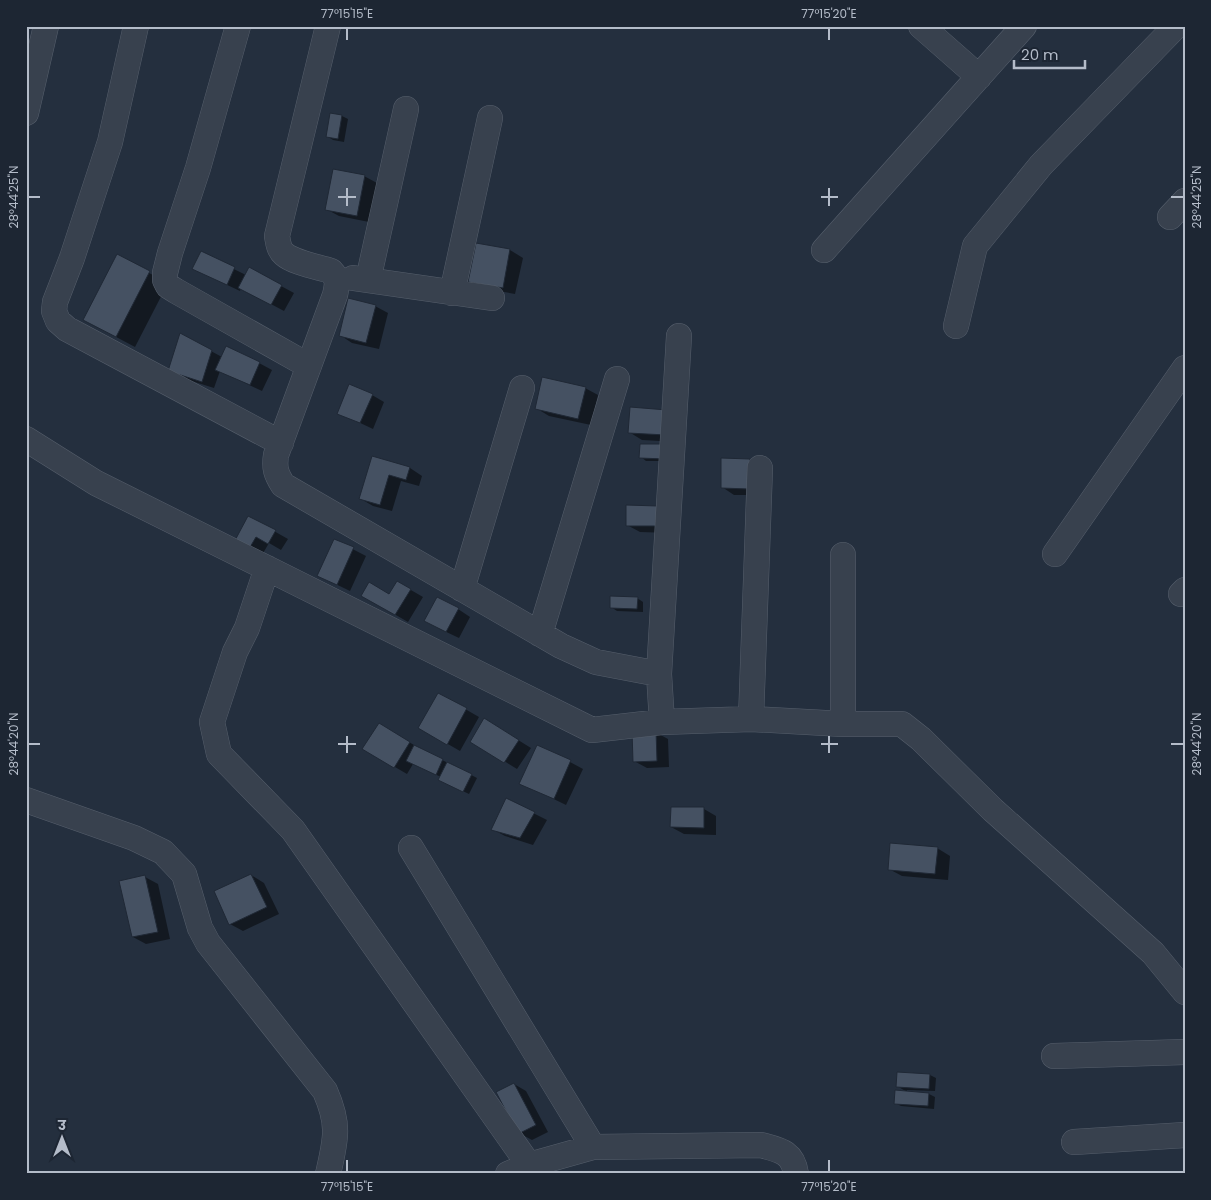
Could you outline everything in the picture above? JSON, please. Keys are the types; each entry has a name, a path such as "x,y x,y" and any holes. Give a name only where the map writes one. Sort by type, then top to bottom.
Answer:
{"street":[{"path":"26,113 46,26"},
{"path":"136,26 110,142 72,258 55,302 54,311 58,321 67,329 280,443"},
{"path":"238,26 198,168 170,253 165,280 168,286 176,291 309,366"},
{"path":"328,26 277,236 283,254 331,271 336,276 337,281 335,295 280,443 274,467 276,475 283,485 569,650 596,662 659,674"},
{"path":"921,26 979,77"},
{"path":"824,250 1024,26"},
{"path":"956,326 975,246 1041,165 1177,30"},
{"path":"368,280 406,109"},
{"path":"452,293 490,118"},
{"path":"336,276 492,298"},
{"path":"662,722 659,674 679,336"},
{"path":"1055,554 1185,368"},
{"path":"540,634 617,379"},
{"path":"462,589 522,388"},
{"path":"26,439 96,483 592,730 662,722 752,719 843,724 902,724 921,739 993,810 1153,953 1185,992"},
{"path":"752,719 760,468"},
{"path":"843,556 843,724"},
{"path":"267,568 247,628 235,652 212,722 219,754 293,830 518,1169 594,1147 761,1145 781,1150 791,1158 796,1174"},
{"path":"26,800 134,838 164,852 184,874 200,928 208,943 325,1092 332,1108 336,1125 328,1174"},
{"path":"411,848 594,1147"},
{"path":"1054,1056 1185,1052"},
{"path":"1074,1142 1185,1134"}],"building":[{"path":"330,113 342,115 338,139 326,137"},
{"path":"333,169 365,175 357,216 325,210"},
{"path":"476,243 510,249 503,288 468,282"},
{"path":"201,251 235,267 227,285 192,269"},
{"path":"117,254 150,271 116,337 83,320"},
{"path":"249,267 282,285 271,305 238,288"},
{"path":"348,298 376,305 366,343 339,336"},
{"path":"180,333 212,350 202,382 168,371"},
{"path":"226,346 260,362 250,385 215,370"},
{"path":"542,377 586,387 578,419 535,409"},
{"path":"349,384 373,394 360,423 337,414"},
{"path":"630,407 667,410 666,435 628,433"},
{"path":"640,444 666,444 666,459 639,458"},
{"path":"372,456 410,467 406,480 389,475 380,505 359,499"},
{"path":"721,458 750,459 749,489 721,488"},
{"path":"626,505 658,506 658,526 626,526"},
{"path":"248,516 276,530 268,544 256,537 246,554 232,546"},
{"path":"334,539 354,547 337,585 317,576"},
{"path":"397,581 411,589 395,615 361,596 369,582 389,594"},
{"path":"610,596 638,597 637,609 610,608"},
{"path":"437,597 459,608 446,632 424,621"},
{"path":"438,693 467,708 447,745 418,728"},
{"path":"484,718 519,740 504,763 470,742"},
{"path":"379,723 410,742 394,768 362,749"},
{"path":"656,730 657,761 633,762 632,731"},
{"path":"414,745 443,759 436,775 406,761"},
{"path":"537,745 571,760 554,799 519,784"},
{"path":"447,762 472,774 463,792 438,780"},
{"path":"506,798 535,812 520,838 491,830"},
{"path":"671,807 704,807 704,828 670,827"},
{"path":"890,843 938,847 935,874 888,870"},
{"path":"251,874 267,907 229,925 214,891"},
{"path":"145,875 158,932 132,937 119,881"},
{"path":"897,1072 930,1074 929,1089 896,1087"},
{"path":"514,1083 536,1125 518,1134 496,1092"},
{"path":"895,1090 929,1093 928,1106 894,1104"}]}
